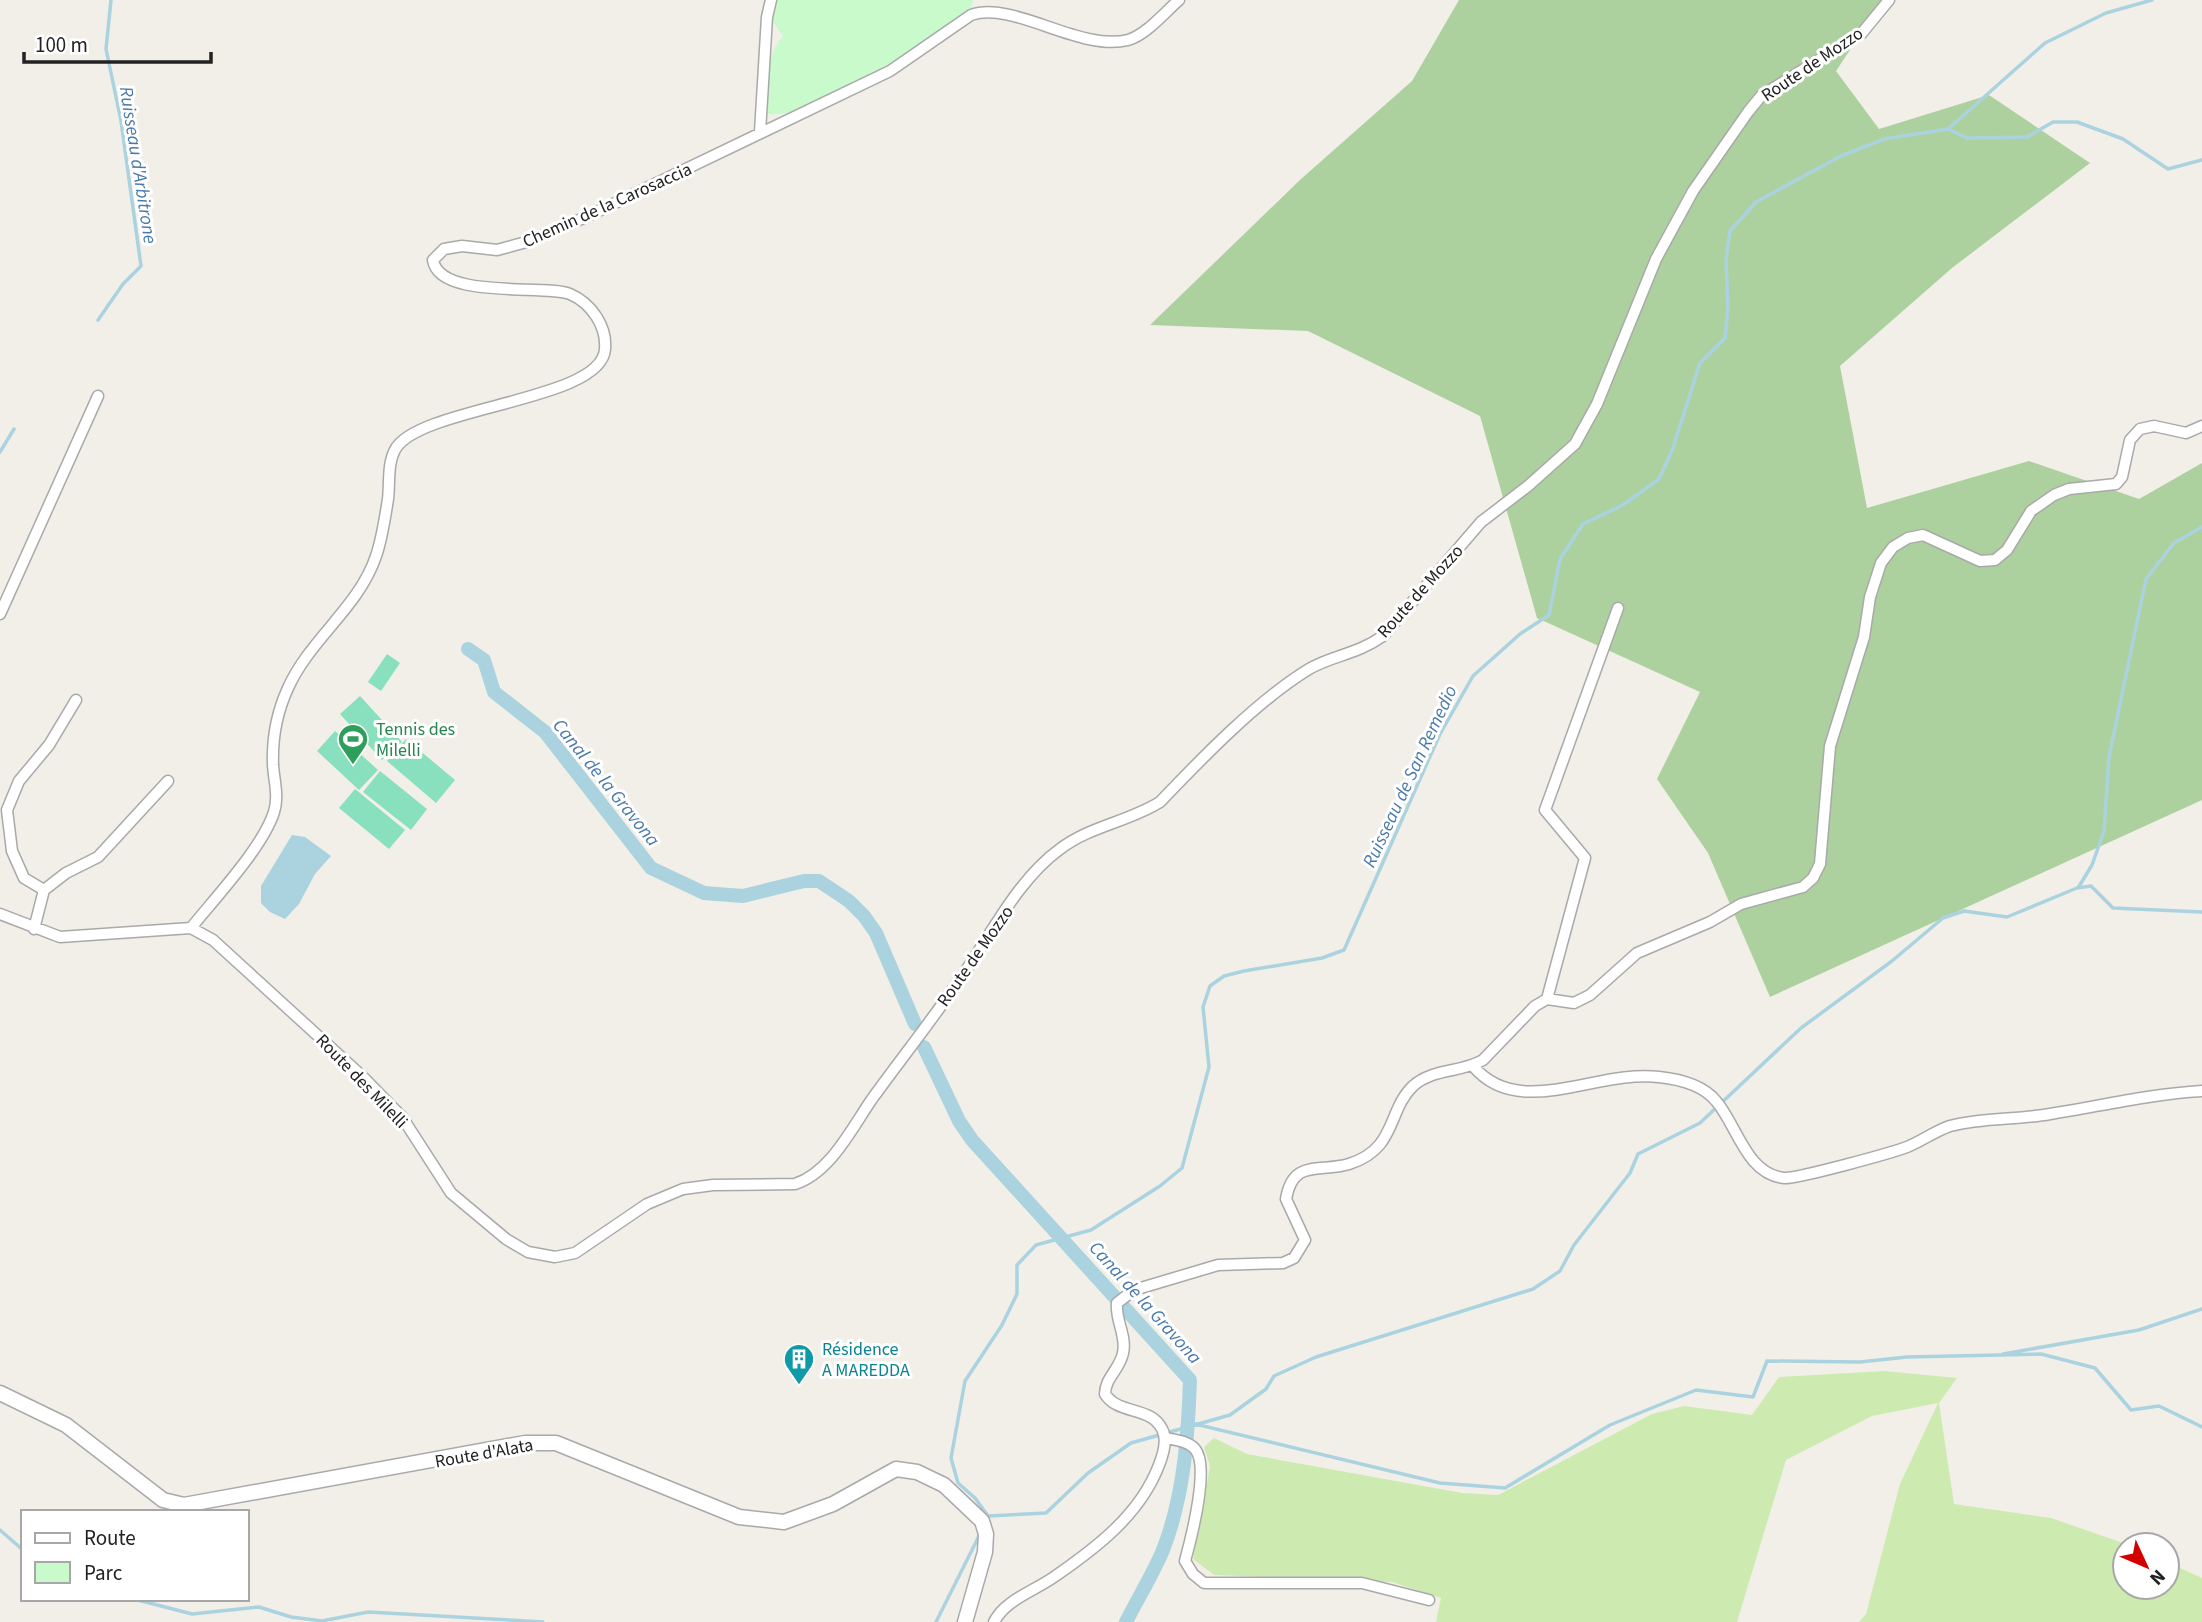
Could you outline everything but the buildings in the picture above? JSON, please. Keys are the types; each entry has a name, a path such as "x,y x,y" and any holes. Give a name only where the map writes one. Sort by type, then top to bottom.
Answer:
{"street":[{"path":"760,132 767,17 771,0"},
{"name":"Chemin de la Carosaccia","path":"191,928 267,830 275,810 277,793 273,735 286,691 300,662 369,573 377,554 388,500 390,462 396,448 408,435 434,425 576,380 597,366 605,352 604,329 592,311 569,294 513,292 473,285 443,275 434,267 433,260 437,254 444,248 461,246 497,250 530,242 709,160 760,132 890,71 971,15 985,10 1000,12 1050,30 1117,41 1136,37 1178,0"},
{"name":"Route de Mozzo","path":"816,1173 1040,867 1074,839 1141,814 1160,802 1287,683 1313,667 1363,650 1383,636 1480,522 1528,486 1575,444 1597,404 1656,259 1693,191 1748,112 1761,96 1862,33 1889,0"},
{"path":"0,614 98,396"},
{"path":"1429,1600 1363,1583 1219,1586 1204,1583 1193,1574 1185,1561 1199,1496 1201,1457 1193,1446 1163,1433 1146,1415 1118,1407 1105,1394 1105,1385 1123,1357 1125,1345 1116,1313 1117,1303 1134,1290 1218,1265 1283,1263 1294,1258 1305,1240 1286,1199 1295,1176 1306,1169 1351,1163 1389,1135 1403,1099 1413,1086 1429,1075 1473,1066 1483,1060 1535,1006 1547,999 1574,1003 1590,995 1637,953 1710,922 1741,904 1802,887 1812,878 1820,864 1830,746 1864,637 1870,597 1881,563 1894,547 1908,538 1923,535 1980,561 1995,560 2007,550 2031,512 2054,495 2069,489 2116,484 2122,477 2130,440 2140,429 2154,426 2186,433 2202,426"},
{"path":"1547,999 1585,858 1545,810 1618,608"},
{"path":"44,890 24,878 12,851 7,810 19,781 49,745 76,700"},
{"path":"34,929 44,890 66,873 98,857 169,781"},
{"path":"0,914 34,929 72,937 191,928"},
{"name":"Route des Milelli","path":"191,928 213,940 241,962 363,1077 402,1117 451,1193 506,1240 528,1252 555,1257 575,1253 647,1204 683,1189 713,1185 795,1184 816,1173"},
{"path":"1473,1066 1484,1080 1503,1088 1531,1094 1586,1082 1657,1076 1693,1084 1715,1099 1757,1164 1775,1176 1788,1178 1906,1148 1947,1127 1981,1119 2047,1115 2161,1093 2202,1091"},
{"name":"Route d'Alata","path":"0,1393 66,1425 163,1500 184,1505 524,1443 556,1443 740,1517 784,1522 833,1504 896,1469 917,1472 944,1485 982,1521 986,1534 985,1552 965,1622"},
{"path":"994,1622 1006,1606 1053,1578 1137,1507 1155,1475 1163,1433"}],"green space":[{"path":"777,0 973,0 971,10 902,56 842,91 789,112 768,114 770,62 783,36 771,19"},
{"path":"1459,0 1887,0 1876,11 1836,71 1879,129 1989,95 2090,163 1952,268 1840,366 1867,508 2029,461 2139,499 2202,463 2202,800 1770,997 1708,853 1657,779 1700,692 1537,618 1480,416 1308,331 1150,325 1301,179 1412,81"},
{"path":"387,654 400,663 381,691 368,682"},
{"path":"360,696 402,742 382,760 340,714"},
{"path":"335,731 378,770 359,790 317,751"},
{"path":"406,739 455,780 436,803 387,761"},
{"path":"380,771 427,809 411,830 363,792"},
{"path":"355,789 405,830 389,849 339,808"},
{"path":"1884,1371 1957,1378 1939,1403 1954,1504 2051,1518 2111,1539 2111,1601 2181,1601 2181,1568 2202,1578 2202,1622 1859,1622 1866,1614 1900,1484 1938,1403 1872,1416 1786,1460 1737,1622 1436,1622 1441,1598 1392,1582 1214,1575 1193,1559 1210,1466 1204,1447 1214,1438 1247,1454 1462,1493 1498,1495 1652,1414 1684,1406 1752,1415 1779,1377"}],"water":[{"path":"292,835 305,837 331,856 315,874 299,904 285,919 270,912 261,903 261,886"}],"waterway":[{"name":"Ruisseau d'Arbitrone","path":"98,320 123,284 141,266 121,121 106,49 111,0"},
{"path":"1948,129 2045,43 2106,13 2152,0"},
{"name":"Ruisseau de San Remedio","path":"987,1519 988,1516 975,1498 958,1483 951,1458 965,1381 1002,1325 1017,1294 1017,1265 1036,1245 1091,1230 1160,1186 1182,1168 1209,1067 1203,1007 1210,986 1224,976 1322,958 1344,950 1440,734 1473,676 1520,634 1549,615 1560,559 1583,524 1623,505 1659,479 1673,448 1700,363 1725,338 1728,308 1726,260 1730,231 1756,202 1841,156 1884,139 1948,129 1967,138 2027,137 2053,122 2077,122 2123,139 2168,169 2202,160"},
{"name":"Ruisseau d'Arbitrone","path":"0,452 14,429"},
{"path":"2078,888 2092,865 2104,831 2109,757 2146,579 2174,543 2202,527"},
{"name":"Canal de la Gravona","path":"468,649 484,660 494,692 545,732 651,868 704,893 743,896 804,881 819,881 849,901 876,933 915,1024"},
{"path":"988,1516 1046,1513 1088,1473 1131,1443 1230,1415 1266,1389 1274,1376 1316,1357 1533,1289 1560,1271 1574,1245 1630,1173 1638,1154 1700,1123 1801,1028 1892,961 1943,918 1964,911 2007,917 2077,888 2091,886 2113,908 2202,912"},
{"name":"Canal de la Gravona","path":"924,1047 959,1121 972,1140 1190,1380 1186,1445 1176,1509 1163,1550 1126,1622"},
{"path":"2003,1354 2139,1330 2202,1309"},
{"path":"1195,1424 1440,1483 1505,1488 1610,1425 1696,1390 1753,1397 1767,1361 1860,1362 1907,1357 2041,1354 2095,1368 2131,1410 2159,1406 2202,1427"},
{"name":"Ruisseau de San Remedio","path":"0,1530 21,1548"},
{"name":"Ruisseau de San Remedio","path":"936,1622 981,1532"},
{"name":"Ruisseau de San Remedio","path":"142,1601 192,1614 259,1607 291,1617 322,1621 368,1612 543,1622"}],"place":[{"name":"Tennis des Milelli","path":"353,766"},
{"name":"Résidence A MAREDDA","path":"799,1386"}]}
